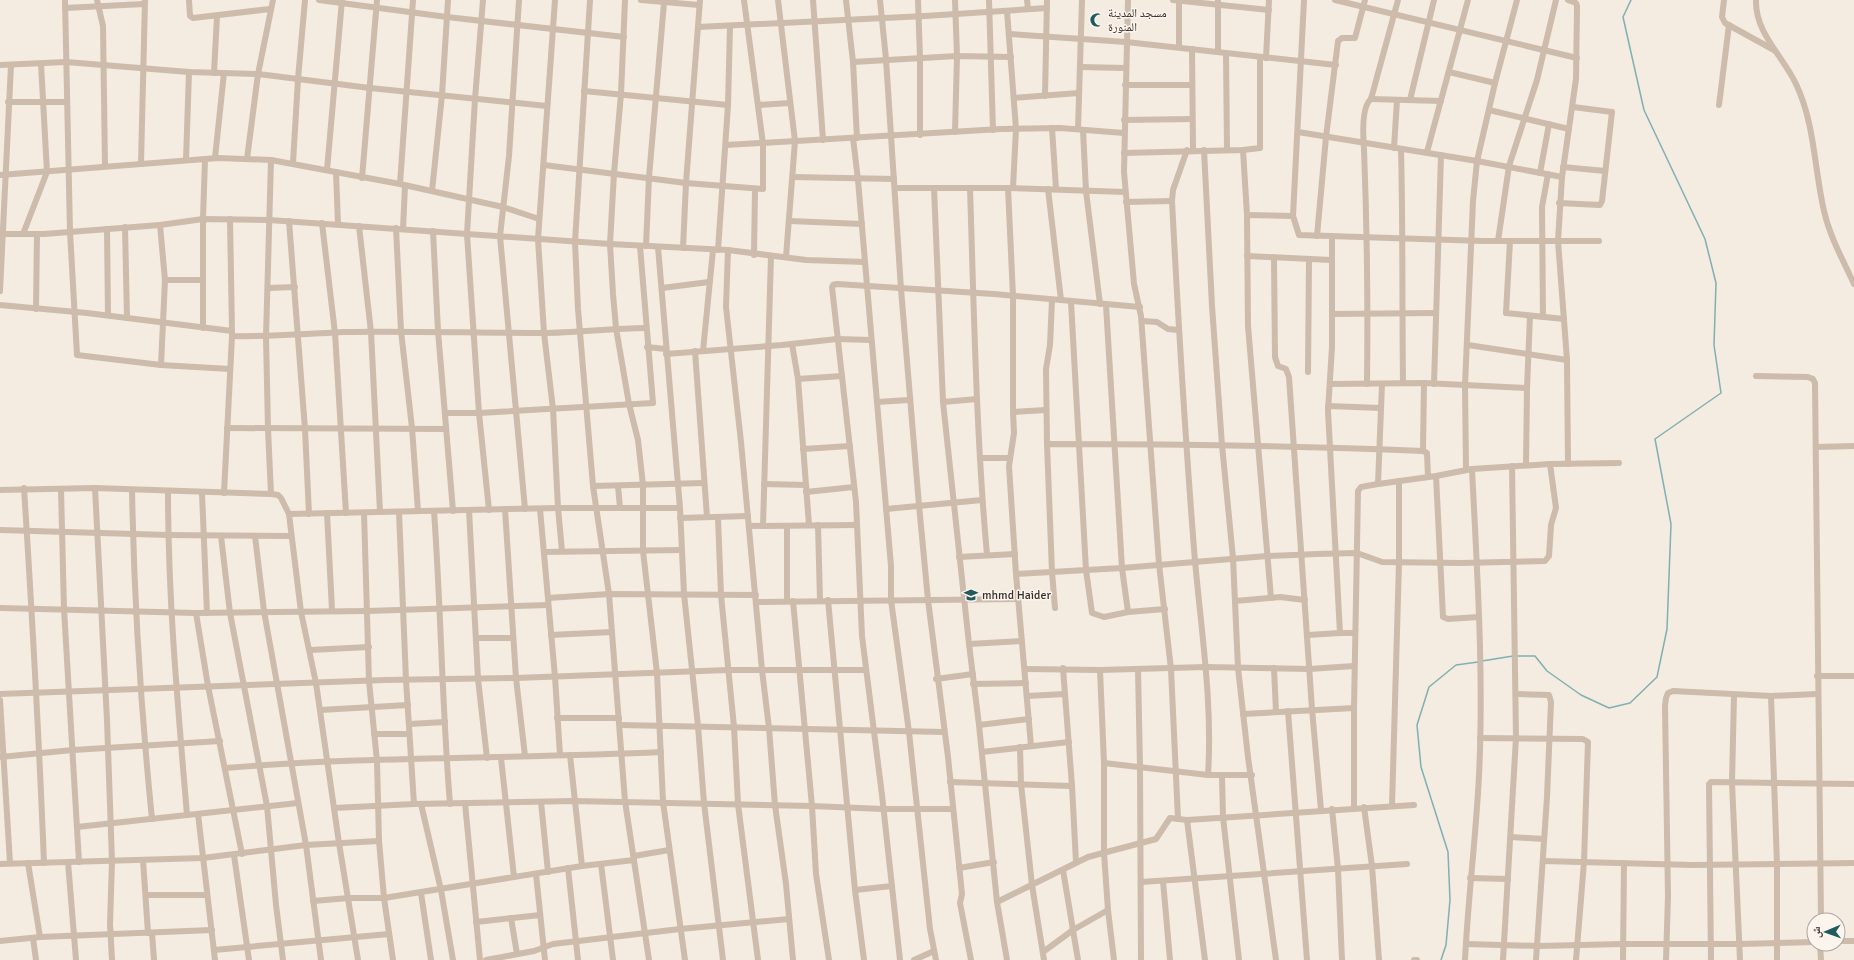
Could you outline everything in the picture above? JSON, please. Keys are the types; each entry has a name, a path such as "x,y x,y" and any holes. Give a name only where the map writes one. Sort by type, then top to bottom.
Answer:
{"street":[{"path":"65,0 70,170 70,232 77,355 161,365 230,369"},
{"path":"189,0 191,17 217,16 270,9"},
{"path":"247,159 258,74 273,0"},
{"path":"293,163 298,78 305,0"},
{"path":"319,0 341,2 376,9 624,37"},
{"path":"362,178 377,0"},
{"path":"403,229 402,185 406,92 413,0"},
{"path":"432,191 442,95 448,0"},
{"path":"483,0 475,98 467,234 479,413 489,510"},
{"path":"519,0 513,102 500,236 525,509"},
{"path":"555,0 538,239 544,333 553,408 558,508 562,552"},
{"path":"590,0 575,242 580,331 593,486 609,594 625,801 648,960"},
{"path":"625,0 621,94 614,173 610,244 616,328 629,404 638,440 643,485 643,551 657,673 663,802 685,960"},
{"path":"641,0 664,3 700,3 686,183 683,248"},
{"path":"544,165 649,177 686,183 761,190 764,188 763,144 744,0"},
{"path":"778,0 795,141 790,221 786,257"},
{"path":"813,0 823,140"},
{"path":"846,0 853,62 855,138 886,509 891,600 909,732 936,960"},
{"path":"880,0 886,59 909,400 936,679 944,732 962,894 960,903 971,960"},
{"path":"918,0 920,135"},
{"path":"955,0 957,56 955,132"},
{"path":"989,0 993,130"},
{"path":"1027,0 1028,9"},
{"path":"1045,96 1047,0"},
{"path":"1082,0 1079,93 1081,130 1086,191 1103,304 1122,568 1128,612"},
{"path":"1128,0 1124,120 1125,192 1134,284 1142,322 1159,564 1171,669 1178,819"},
{"path":"1173,0 1218,2 1269,10"},
{"path":"1178,0 1179,48"},
{"path":"1251,0 1251,7"},
{"path":"1124,153 1190,150 1243,150 1257,149 1261,145 1264,57 1269,0"},
{"path":"1304,0 1293,216 1299,235 1498,241 1599,241"},
{"path":"1335,0 1577,58"},
{"path":"1317,236 1326,137 1338,41 1342,38 1355,38 1365,0"},
{"path":"1367,384 1367,238 1363,143 1365,108 1371,99 1398,0"},
{"path":"1410,100 1434,0"},
{"path":"1427,152 1468,0"},
{"path":"1465,960 1470,878 1479,776 1480,738 1477,562 1469,470 1465,385 1468,344 1471,240 1477,161 1495,83 1517,0"},
{"path":"1498,241 1509,166 1544,50 1556,0"},
{"path":"1568,0 1576,3 1577,6 1577,58 1573,107 1559,203 1558,241 1568,360 1568,464"},
{"path":"1724,0 1722,20 1776,52"},
{"path":"1756,0 1757,10 1763,31 1796,83 1808,117 1815,148 1824,212 1837,250 1854,284"},
{"path":"65,8 97,3 144,2 141,163"},
{"path":"327,170 341,2"},
{"path":"1218,2 1218,52"},
{"path":"97,3 103,26 105,166"},
{"path":"446,413 479,413 653,403 647,347 643,246 664,3"},
{"path":"698,27 780,24 1047,8"},
{"path":"1007,11 1016,129 1011,188 1014,433 1010,458 1016,574 1031,746"},
{"path":"214,73 217,16"},
{"path":"1719,105 1729,25"},
{"path":"703,351 709,282 715,250 723,186 728,105 730,26"},
{"path":"1009,34 1126,42 1336,65"},
{"path":"1192,49 1192,119 1190,150 1173,190 1172,201 1185,444 1206,667 1210,730 1208,775"},
{"path":"1226,53 1227,150"},
{"path":"853,62 957,56 1011,57"},
{"path":"0,65 66,62 189,72 258,74 406,92 547,106"},
{"path":"23,234 47,172 41,64"},
{"path":"0,290 3,175 11,65"},
{"path":"1080,67 1125,68"},
{"path":"186,160 189,72"},
{"path":"1449,72 1495,83"},
{"path":"215,158 224,73"},
{"path":"1125,85 1192,85"},
{"path":"584,91 728,105"},
{"path":"1014,98 1079,93"},
{"path":"1371,99 1441,101"},
{"path":"1397,100 1403,239 1403,383"},
{"path":"8,102 68,102"},
{"path":"758,105 790,103"},
{"path":"1559,203 1602,204 1612,112 1573,107"},
{"path":"1489,110 1569,129"},
{"path":"1124,120 1192,119"},
{"path":"1540,173 1549,124"},
{"path":"726,145 1016,129 1052,128 1124,133"},
{"path":"1052,128 1056,190"},
{"path":"1298,132 1427,152 1562,177"},
{"path":"1204,150 1212,306 1232,558 1238,668 1276,960"},
{"path":"1243,150 1247,215 1248,326 1271,598"},
{"path":"1434,384 1440,155"},
{"path":"3,175 205,158 271,160 293,163 432,191 503,207 539,219"},
{"path":"203,328 203,219 205,158"},
{"path":"271,160 266,337 271,494"},
{"path":"1563,168 1605,171"},
{"path":"336,172 338,224"},
{"path":"1543,317 1542,200 1548,174"},
{"path":"793,177 858,180 894,179"},
{"path":"895,188 1011,188 1125,192"},
{"path":"934,188 942,402 998,902 1007,960"},
{"path":"970,188 977,399 982,500 987,555"},
{"path":"754,255 755,189"},
{"path":"1048,189 1061,300"},
{"path":"1126,202 1172,201"},
{"path":"1247,215 1293,216"},
{"path":"1,234 70,232 160,225 203,219 230,218 396,228 575,242 728,250 754,255 806,260 865,262"},
{"path":"224,493 232,333 230,218"},
{"path":"289,221 305,428 309,514"},
{"path":"790,221 862,224"},
{"path":"322,223 335,333 346,513"},
{"path":"160,225 165,280 161,365"},
{"path":"359,226 371,332 380,512"},
{"path":"125,228 127,318"},
{"path":"396,228 401,332 412,428 418,512"},
{"path":"107,229 108,316"},
{"path":"433,231 438,331 453,511"},
{"path":"36,309 37,234"},
{"path":"1332,236 1332,314 1328,406 1328,447 1340,633"},
{"path":"1510,241 1505,311 1508,314 1564,319"},
{"path":"658,247 680,508 684,594 693,672 704,803 723,960"},
{"path":"728,250 726,307 756,595 775,805 785,872 793,960"},
{"path":"763,526 772,256"},
{"path":"1247,256 1331,260"},
{"path":"1274,258 1275,357 1278,366 1288,372 1308,635 1312,709 1321,810"},
{"path":"1308,372 1309,259"},
{"path":"165,280 203,280"},
{"path":"662,288 709,282"},
{"path":"900,960 866,670 860,600 854,487 837,339 832,288 833,285 974,293 1140,307"},
{"path":"268,288 295,287"},
{"path":"1052,300 1050,345 1046,369 1046,410 1052,572 1055,608"},
{"path":"1071,302 1086,570 1092,613 1104,618 1128,612 1165,609"},
{"path":"0,305 127,318 266,337 335,333 438,331 544,333 616,328 646,328"},
{"path":"1332,314 1436,313"},
{"path":"1526,466 1530,316"},
{"path":"1142,322 1157,322 1168,329 1178,330"},
{"path":"647,347 666,352 695,352 837,339 871,340"},
{"path":"792,344 798,379 809,525"},
{"path":"1468,344 1568,360"},
{"path":"695,352 706,517"},
{"path":"798,379 842,376"},
{"path":"1756,376 1808,377 1814,380 1821,912"},
{"path":"1330,384 1424,383 1527,388"},
{"path":"1423,451 1424,383"},
{"path":"1378,484 1382,384"},
{"path":"942,402 977,399"},
{"path":"877,402 909,400"},
{"path":"1328,406 1381,408"},
{"path":"1013,412 1046,410"},
{"path":"227,428 446,429"},
{"path":"1047,444 1151,443 1294,446 1423,451 1427,454 1428,477"},
{"path":"803,449 850,446"},
{"path":"1816,447 1854,446"},
{"path":"980,458 1010,458"},
{"path":"1354,808 1354,666 1358,491 1361,487 1469,470 1512,466 1619,463"},
{"path":"1016,574 1122,568 1232,558 1357,553 1380,561 1399,562 1440,563 1545,561 1549,556 1551,525 1556,508 1550,464"},
{"path":"1503,960 1511,837 1517,694 1512,466"},
{"path":"1436,476 1443,617 1448,619 1479,617"},
{"path":"1392,806 1399,562 1399,481"},
{"path":"593,486 704,483"},
{"path":"764,484 806,485"},
{"path":"618,486 620,508"},
{"path":"806,492 854,487"},
{"path":"24,488 37,692 44,862"},
{"path":"0,490 24,488 95,488 168,492 271,494 278,495 281,498 289,514 301,612 316,682 339,843 358,960"},
{"path":"95,488 106,690 112,861 110,935 112,960"},
{"path":"61,489 64,609 70,691 78,862"},
{"path":"132,490 132,534 136,612 145,746 152,819"},
{"path":"168,492 168,535 175,687 187,815"},
{"path":"202,493 207,613"},
{"path":"886,509 919,505 953,504 982,500"},
{"path":"289,514 558,508 680,508"},
{"path":"540,509 555,677 560,755"},
{"path":"469,510 478,679 487,758"},
{"path":"505,510 516,678 525,756"},
{"path":"434,511 441,609 446,758 450,804"},
{"path":"364,512 369,681 377,761 379,841 384,898 393,960"},
{"path":"400,512 406,680 411,759 418,804 441,890 453,960"},
{"path":"327,513 332,610"},
{"path":"680,518 748,516"},
{"path":"718,518 721,595 734,727 738,804 758,960"},
{"path":"818,525 820,600"},
{"path":"749,526 857,525"},
{"path":"786,526 790,601 805,730 816,874 829,960"},
{"path":"0,530 63,530 168,535 291,536"},
{"path":"220,536 230,613 246,685 268,806 283,960"},
{"path":"255,536 264,611 306,845 321,960"},
{"path":"544,552 681,550"},
{"path":"959,557 1015,554"},
{"path":"548,598 609,594 756,595"},
{"path":"1235,601 1271,598 1305,600"},
{"path":"756,602 820,600 1018,599"},
{"path":"828,600 855,890 864,960"},
{"path":"0,608 171,613 230,613 332,610 368,611 548,605"},
{"path":"196,613 208,686 242,854"},
{"path":"551,635 612,632"},
{"path":"1308,635 1355,633"},
{"path":"477,638 513,638"},
{"path":"968,644 1022,641"},
{"path":"310,650 369,647"},
{"path":"1025,669 1063,668 1138,670 1206,667 1309,668 1354,666"},
{"path":"1063,668 1076,862"},
{"path":"1274,668 1276,712"},
{"path":"0,694 316,682 555,677 728,670 866,670"},
{"path":"1100,670 1104,763 1104,852 1108,910 1114,960"},
{"path":"1138,670 1141,960"},
{"path":"936,679 973,674"},
{"path":"1817,676 1854,676"},
{"path":"973,684 1026,683"},
{"path":"1666,960 1666,698 1668,693 1771,696 1817,694"},
{"path":"1027,696 1065,694"},
{"path":"1517,694 1546,694 1551,697 1543,861 1536,960"},
{"path":"1734,695 1732,782 1740,960"},
{"path":"1771,696 1777,864 1777,960"},
{"path":"0,700 2,756 10,863"},
{"path":"320,710 408,705"},
{"path":"1243,714 1312,709 1354,708"},
{"path":"1288,711 1307,960"},
{"path":"558,718 659,725 840,731 944,732"},
{"path":"979,725 1029,720"},
{"path":"409,724 445,722"},
{"path":"374,734 409,734"},
{"path":"1480,738 1583,739 1588,742 1584,862 1576,960"},
{"path":"2,756 220,741"},
{"path":"982,752 1069,742"},
{"path":"1020,747 1021,784 1032,885 1044,960"},
{"path":"225,768 260,765 411,759 501,758 661,752"},
{"path":"570,755 582,866"},
{"path":"501,758 514,878"},
{"path":"1104,763 1208,775 1252,775"},
{"path":"1222,776 1223,817 1239,960"},
{"path":"950,782 1072,786"},
{"path":"1711,960 1708,786 1711,782 1854,784"},
{"path":"334,808 574,800 918,810 952,809"},
{"path":"541,802 548,872"},
{"path":"77,827 298,803"},
{"path":"465,803 480,960"},
{"path":"998,902 1076,862 1104,852 1140,845 1156,840 1170,818 1187,820 1414,804"},
{"path":"1364,807 1372,866 1379,960"},
{"path":"1332,809 1338,868 1342,960"},
{"path":"198,814 215,960"},
{"path":"1187,820 1196,879 1205,960"},
{"path":"1511,837 1544,839"},
{"path":"0,864 203,858 306,845 379,841"},
{"path":"313,901 349,898 384,898 421,893 568,868 601,864 669,850"},
{"path":"234,855 249,960"},
{"path":"144,860 146,895 154,960"},
{"path":"1543,861 1667,864 1854,863"},
{"path":"68,862 76,960"},
{"path":"959,868 994,862"},
{"path":"28,863 40,937"},
{"path":"1623,960 1624,863"},
{"path":"601,864 613,960"},
{"path":"1141,882 1406,864"},
{"path":"568,868 578,960"},
{"path":"1063,870 1078,960"},
{"path":"536,874 544,960"},
{"path":"1470,878 1508,879"},
{"path":"1163,881 1170,960"},
{"path":"855,890 892,886"},
{"path":"421,893 431,960"},
{"path":"146,895 207,895"},
{"path":"1043,952 1073,930 1108,910"},
{"path":"476,922 540,915"},
{"path":"511,918 518,954"},
{"path":"486,960 505,958 534,951 543,946 576,941 718,925 789,919"},
{"path":"0,941 40,937 73,937 212,930"},
{"path":"214,950 389,934"},
{"path":"33,938 36,960"},
{"path":"1466,944 1538,946 1806,942"},
{"path":"914,960 934,951"}],"waterway":[{"path":"1517,656 1535,656 1547,671 1581,695 1609,708 1630,703 1657,677 1667,629 1671,524 1655,439 1721,393 1714,345 1716,283 1705,239 1644,110 1623,17 1631,0"},
{"path":"1482,661 1513,656"},
{"path":"1441,960 1446,945 1450,900 1448,852 1421,767 1417,725 1429,687 1456,665 1478,662"}],"place":[{"name":"مسجد المدينة المنورة","path":"1097,20"},
{"name":"mhmd Haider","path":"971,595"}]}
